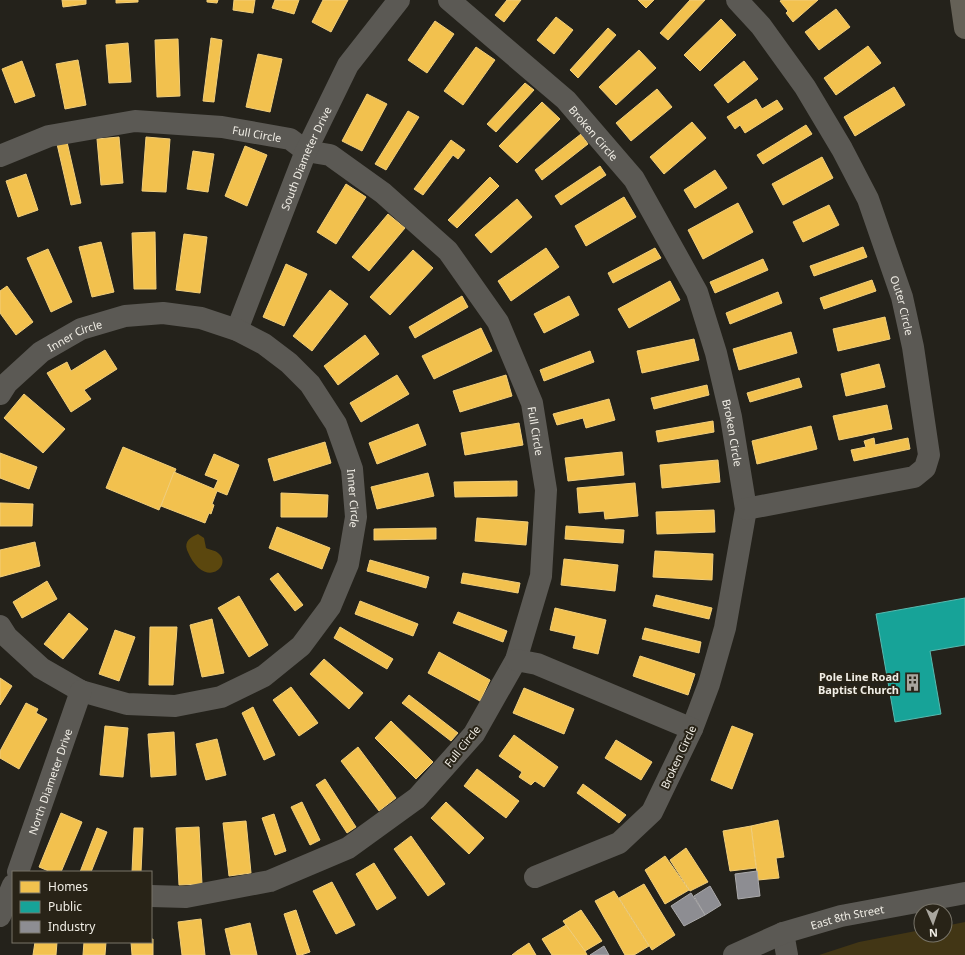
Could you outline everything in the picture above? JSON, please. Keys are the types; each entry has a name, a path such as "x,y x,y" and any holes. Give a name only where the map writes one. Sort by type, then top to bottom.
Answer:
{"main road":[{"path":"961,0 965,28"}],"street":[{"name":"South Diameter Drive","path":"237,330 306,151 348,65 399,0"},
{"name":"Broken Circle","path":"449,0 566,100 634,179 697,292 716,353 730,417 746,509 725,628 709,684 692,729 652,812 619,844 535,877"},
{"name":"Outer Circle","path":"737,0 761,26 804,87 842,149 868,199 902,298 913,347 929,455 925,468 914,477 746,509"},
{"name":"Full Circle","path":"0,156 49,136 135,121 222,127 290,139 306,151 330,155 383,193 448,251 498,322 532,403 546,490 541,576 516,660 474,734 418,798 348,848 270,881 186,897 152,896"},
{"name":"Inner Circle","path":"0,394 7,383 41,352 81,329 125,316 163,313 201,318 237,330 264,344 289,363 310,384 336,424 352,469 356,517 348,564 330,607 301,646 264,676 221,696 175,706 127,704 81,691 41,668 8,637 0,626"},
{"path":"516,660 537,664 692,729"},
{"name":"North Diameter Drive","path":"18,871 81,691"},
{"path":"0,869 12,872"},
{"path":"0,916 12,887"},
{"name":"East 8th Street","path":"734,955 783,933 841,916 965,893"},
{"path":"783,933 787,955"}],"shaded area":[{"path":"198,534 204,538 206,548 217,552 222,558 220,568 215,572 208,573 201,570 194,563 187,550 187,542"},
{"path":"965,922 965,955 819,955 859,942 913,932 913,943 953,943 953,924"}],"building: Homes":[{"path":"62,0 86,0 86,4 63,7"},
{"path":"116,0 138,0 138,2 116,3"},
{"path":"207,0 218,0 217,3 207,2"},
{"path":"234,0 255,0 253,13 233,10"},
{"path":"275,0 299,0 294,14 272,8"},
{"path":"323,0 348,0 331,32 312,22"},
{"path":"507,0 521,0 504,22 495,15"},
{"path":"638,0 654,0 646,8"},
{"path":"690,0 705,0 668,40 660,33"},
{"path":"818,0 793,22 786,13 788,11 780,1"},
{"path":"836,9 850,27 819,50 805,32"},
{"path":"556,17 573,30 554,54 537,40"},
{"path":"721,19 736,35 700,71 684,55"},
{"path":"435,21 454,34 427,73 408,60"},
{"path":"608,28 616,35 578,78 570,70"},
{"path":"211,38 222,40 214,102 203,101"},
{"path":"178,39 180,96 157,97 155,40"},
{"path":"128,43 131,82 109,83 106,45"},
{"path":"868,46 881,63 836,95 824,78"},
{"path":"476,47 495,60 463,105 444,91"},
{"path":"639,50 656,68 616,105 599,87"},
{"path":"258,54 282,59 270,112 246,107"},
{"path":"78,60 86,105 65,109 56,64"},
{"path":"22,61 35,96 15,103 2,69"},
{"path":"744,61 758,79 728,103 714,85"},
{"path":"525,83 534,90 496,132 487,124"},
{"path":"894,87 905,105 855,136 844,117"},
{"path":"657,89 672,107 631,141 616,123"},
{"path":"367,94 387,104 362,151 342,141"},
{"path":"756,99 762,109 777,100 783,109 745,133 740,125 735,129 727,117"},
{"path":"542,102 560,119 517,163 499,146"},
{"path":"408,111 419,117 386,170 375,164"},
{"path":"692,122 706,138 664,174 650,157"},
{"path":"806,125 812,134 763,164 757,155"},
{"path":"581,134 588,144 542,180 535,170"},
{"path":"119,137 123,183 101,185 97,139"},
{"path":"146,137 170,139 166,192 142,191"},
{"path":"451,140 465,150 458,159 453,155 423,195 414,189"},
{"path":"67,142 81,203 71,205 57,144"},
{"path":"245,146 267,155 247,206 225,196"},
{"path":"193,151 214,154 208,192 187,189"},
{"path":"822,157 833,178 783,205 772,184"},
{"path":"600,166 606,175 561,205 555,196"},
{"path":"715,170 727,188 695,208 684,190"},
{"path":"26,174 38,210 18,217 6,181"},
{"path":"490,177 499,186 457,228 448,220"},
{"path":"346,184 366,197 336,244 317,232"},
{"path":"624,197 636,217 586,246 575,226"},
{"path":"517,199 532,217 491,253 475,235"},
{"path":"738,203 753,232 703,259 688,230"},
{"path":"829,205 839,225 803,242 793,222"},
{"path":"388,214 405,228 369,271 352,257"},
{"path":"155,232 156,289 134,289 132,233"},
{"path":"184,234 207,237 200,293 176,290"},
{"path":"101,242 114,292 92,297 79,247"},
{"path":"863,247 867,257 814,276 810,266"},
{"path":"546,248 559,267 511,301 498,281"},
{"path":"655,248 661,258 613,283 608,273"},
{"path":"48,249 72,302 51,312 27,258"},
{"path":"413,250 433,268 390,315 370,297"},
{"path":"763,259 768,270 715,293 710,282"},
{"path":"286,264 307,274 284,326 263,317"},
{"path":"872,280 876,291 824,309 820,298"},
{"path":"670,281 680,300 629,328 618,309"},
{"path":"7,286 33,322 16,335 0,313 0,291"},
{"path":"330,290 348,304 312,351 293,336"},
{"path":"778,292 782,303 730,324 726,313"},
{"path":"462,296 468,307 415,338 409,327"},
{"path":"569,296 579,315 544,333 534,314"},
{"path":"885,317 890,339 838,351 833,329"},
{"path":"481,328 492,351 434,379 422,356"},
{"path":"791,332 797,353 739,370 733,349"},
{"path":"365,335 379,354 338,385 324,366"},
{"path":"694,339 699,360 642,373 637,351"},
{"path":"105,350 117,369 84,390 91,399 71,412 47,373 67,362 71,371"},
{"path":"590,351 594,362 544,381 540,370"},
{"path":"879,364 885,387 846,396 841,374"},
{"path":"397,375 409,394 361,422 350,403"},
{"path":"506,375 512,396 460,412 453,391"},
{"path":"799,378 802,387 750,402 747,393"},
{"path":"707,385 709,395 654,409 651,398"},
{"path":"24,394 65,429 43,453 4,418"},
{"path":"609,399 615,420 586,428 583,418 557,425 553,414"},
{"path":"887,405 892,429 839,440 833,416"},
{"path":"713,421 714,432 658,442 656,431"},
{"path":"519,423 523,445 465,455 461,433"},
{"path":"418,424 426,445 377,464 369,443"},
{"path":"811,426 817,449 757,464 752,441"},
{"path":"874,438 875,445 908,438 910,449 854,461 851,450 866,447 864,441"},
{"path":"325,442 331,463 274,481 268,459"},
{"path":"123,447 176,469 159,510 106,488"},
{"path":"622,452 624,475 568,481 565,458"},
{"path":"0,453 37,467 29,489 0,478"},
{"path":"214,454 239,465 227,495 217,491 212,504 214,505 211,514 209,513 205,523 161,506 174,472 214,489 218,480 205,475"},
{"path":"718,460 720,482 662,488 660,465"},
{"path":"428,473 434,496 377,509 371,487"},
{"path":"517,481 517,496 455,497 454,482"},
{"path":"635,483 638,516 605,519 604,511 579,513 577,488"},
{"path":"281,493 328,495 327,517 281,517"},
{"path":"0,503 33,504 32,526 0,526"},
{"path":"714,510 715,532 657,534 656,512"},
{"path":"477,518 528,522 526,545 475,541"},
{"path":"566,526 624,530 623,543 565,539"},
{"path":"277,527 330,548 322,569 269,548"},
{"path":"436,528 436,539 374,540 374,529"},
{"path":"35,542 40,566 0,577 0,550"},
{"path":"655,551 713,554 712,580 653,577"},
{"path":"564,559 618,565 615,591 561,585"},
{"path":"370,560 429,577 426,588 367,571"},
{"path":"278,573 303,605 295,611 270,579"},
{"path":"463,573 520,583 518,593 461,583"},
{"path":"47,581 57,599 22,618 13,602"},
{"path":"656,595 712,608 709,619 653,606"},
{"path":"239,596 268,645 249,657 218,608"},
{"path":"360,601 418,624 413,636 355,614"},
{"path":"555,608 606,620 598,654 573,648 576,636 550,630"},
{"path":"458,612 507,631 503,642 453,623"},
{"path":"69,613 88,629 63,659 44,644"},
{"path":"212,619 224,673 202,677 190,625"},
{"path":"150,627 177,627 173,685 149,685"},
{"path":"340,627 393,659 387,669 334,638"},
{"path":"645,628 701,642 699,653 642,639"},
{"path":"115,630 135,637 119,681 99,674"},
{"path":"439,652 490,680 480,701 428,673"},
{"path":"640,656 695,674 688,695 633,676"},
{"path":"324,659 363,693 349,709 310,674"},
{"path":"0,678 12,686 0,705"},
{"path":"291,687 318,723 299,736 273,700"},
{"path":"524,688 574,709 564,734 513,713"},
{"path":"409,695 458,733 451,741 402,703"},
{"path":"26,703 38,709 36,713 47,719 19,769 0,758 0,751"},
{"path":"253,707 275,755 264,760 242,713"},
{"path":"391,721 433,762 416,779 375,738"},
{"path":"105,726 128,728 123,777 100,775"},
{"path":"732,726 753,734 732,789 711,780"},
{"path":"174,732 176,775 151,777 148,734"},
{"path":"514,735 558,767 544,787 535,781 531,785 519,777 522,772 499,756"},
{"path":"217,739 226,775 206,780 196,744"},
{"path":"616,740 652,762 641,780 605,758"},
{"path":"358,747 396,798 379,811 341,761"},
{"path":"477,769 519,801 506,818 464,786"},
{"path":"325,779 356,827 347,833 316,785"},
{"path":"583,784 626,815 619,823 577,793"},
{"path":"302,802 320,840 310,845 291,807"},
{"path":"446,802 484,838 469,854 431,818"},
{"path":"61,813 82,822 61,871 49,871 39,867"},
{"path":"274,814 286,851 275,855 262,818"},
{"path":"778,820 784,857 776,858 779,878 758,880 751,826"},
{"path":"246,821 251,873 229,876 223,823"},
{"path":"751,826 756,868 730,871 723,831"},
{"path":"199,827 202,884 179,885 176,828"},
{"path":"97,828 107,832 91,871 80,871"},
{"path":"134,828 143,828 141,871 132,871"},
{"path":"411,836 445,884 428,896 394,849"},
{"path":"686,848 708,882 690,891 670,860"},
{"path":"665,856 689,890 665,904 645,870"},
{"path":"374,863 396,898 377,910 356,874"},
{"path":"332,882 355,925 336,934 313,891"},
{"path":"644,884 675,935 652,950 619,898"},
{"path":"614,891 649,946 634,955 625,955 595,901"},
{"path":"296,910 310,952 301,955 297,955 284,914"},
{"path":"581,910 602,941 585,951 563,921"},
{"path":"201,919 205,955 182,955 178,922"},
{"path":"250,923 257,955 231,955 225,929"},
{"path":"566,925 587,955 552,955 542,939"},
{"path":"153,939 153,955 132,955 131,943 152,943"},
{"path":"35,943 57,943 56,955 33,955"},
{"path":"84,943 106,943 105,955 83,955"},
{"path":"529,943 536,955 512,955 517,951"}],"building: Public":[{"name":"Pole Line Road Baptist Church","path":"965,598 965,645 930,651 941,714 895,722 876,614"}],"building: Industry":[{"path":"757,871 760,896 738,899 735,874"},
{"path":"710,886 721,905 705,915 694,896"},
{"path":"691,893 705,915 684,926 671,906"},
{"path":"604,946 609,955 590,955"}],"place":[{"name":"Pole Line Road Baptist Church","path":"912,682"}]}
